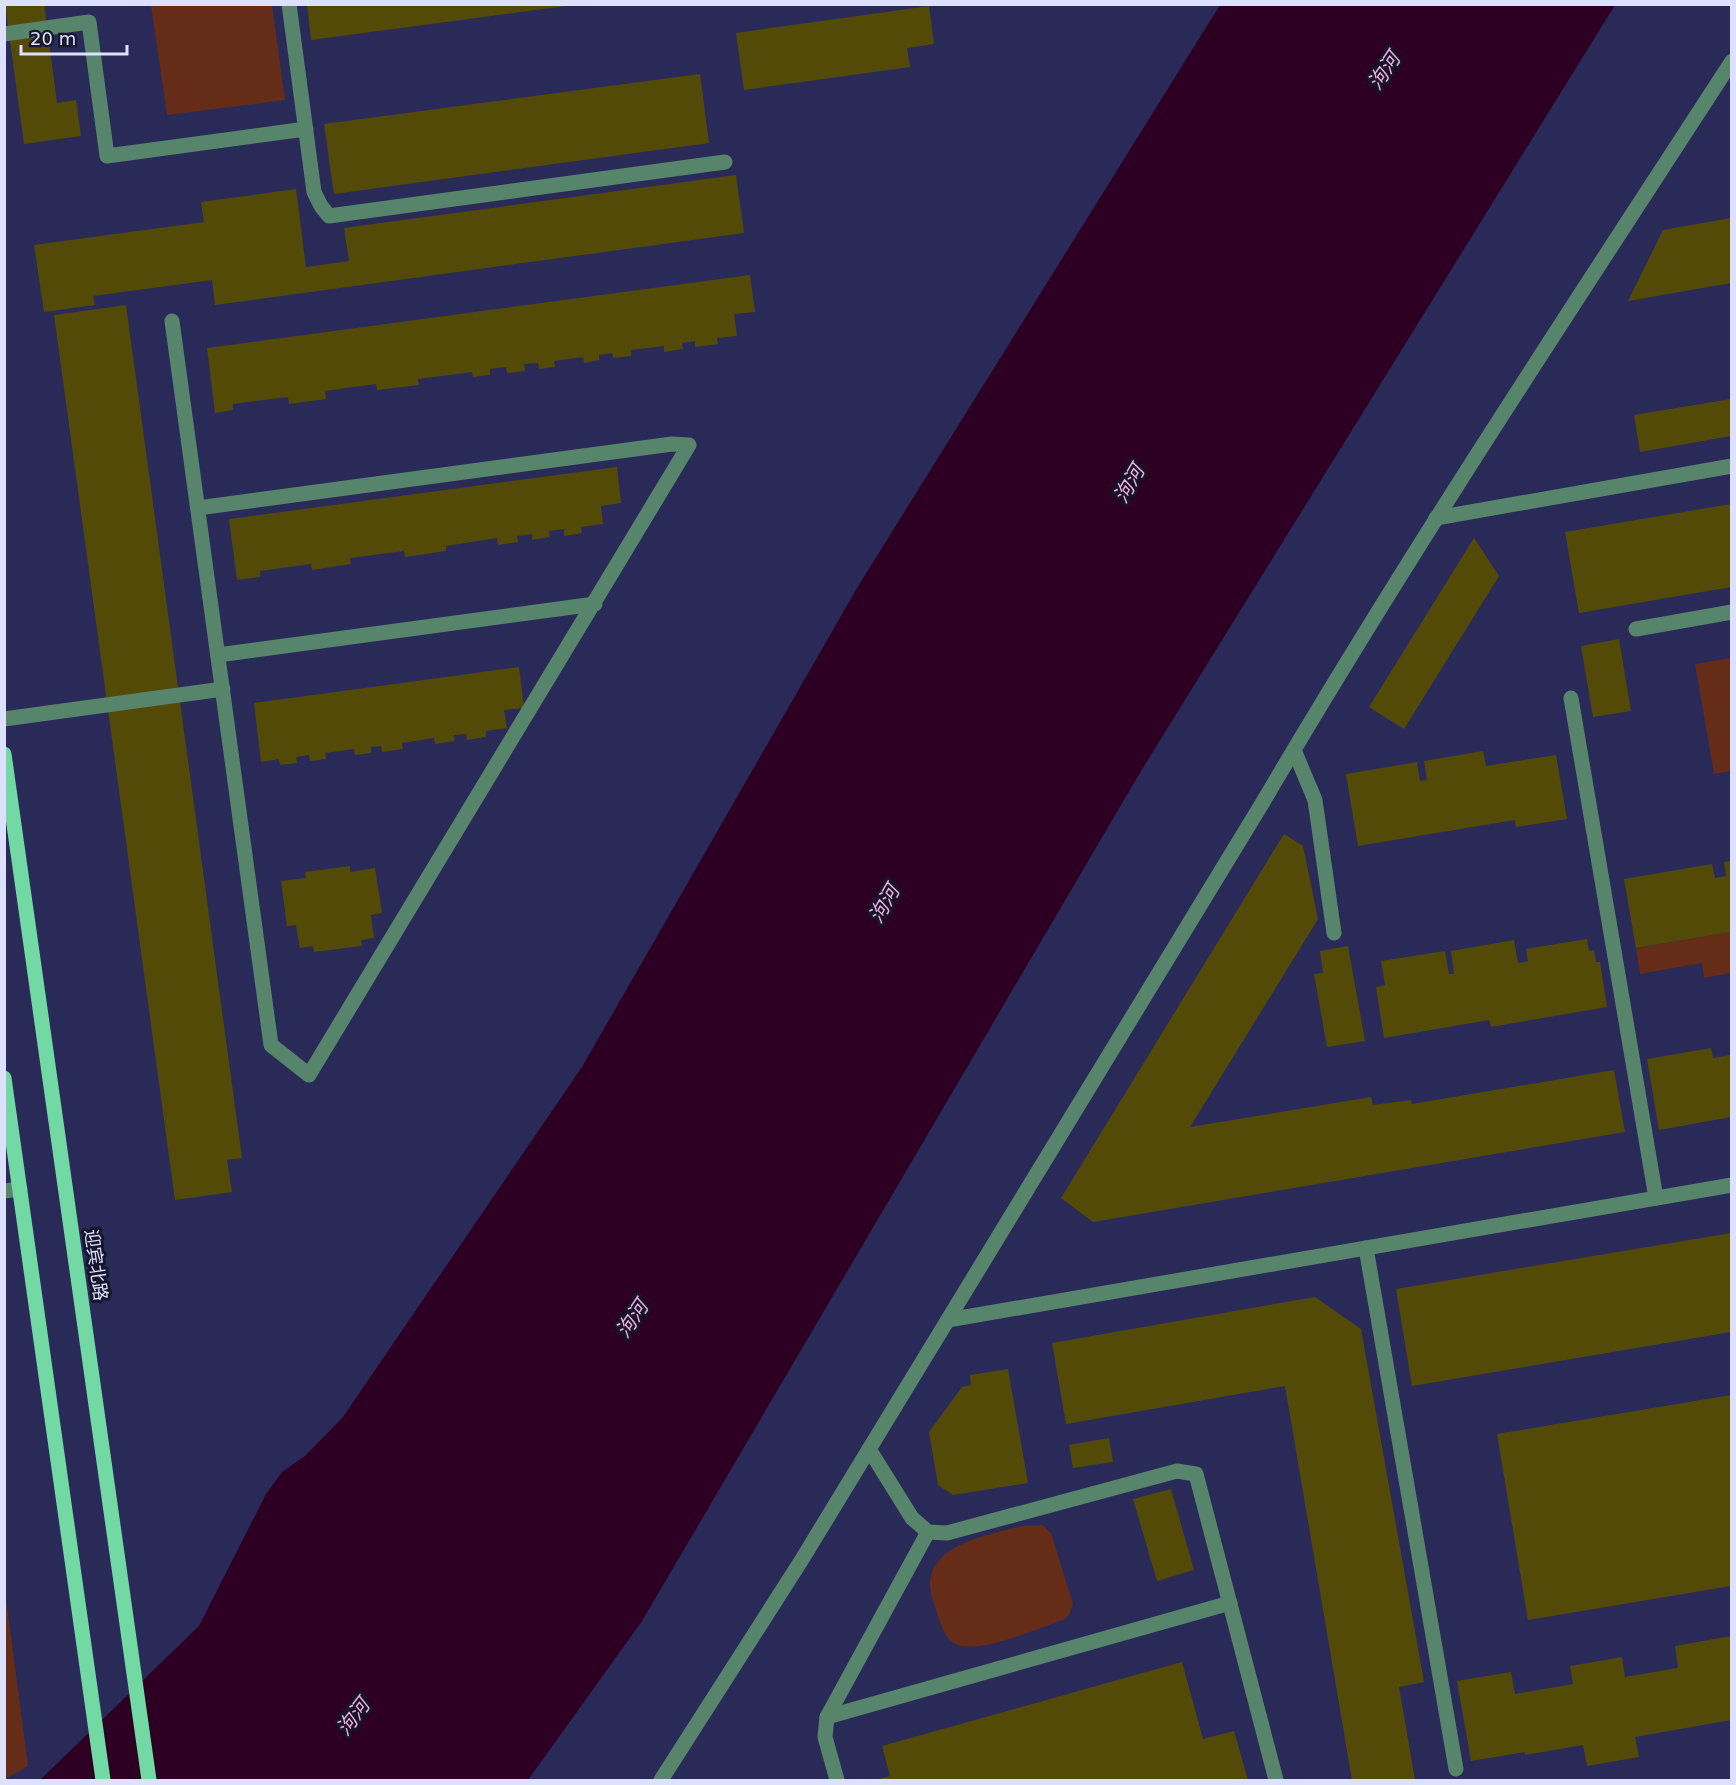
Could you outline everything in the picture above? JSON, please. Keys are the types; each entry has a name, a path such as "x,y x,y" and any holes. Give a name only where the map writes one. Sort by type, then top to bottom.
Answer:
{"main road":[{"name":"迎宾北路","path":"4,754 149,1780"},
{"path":"4,1078 103,1780"}],"street":[{"path":"289,4 314,192 329,216 725,162"},
{"path":"4,34 89,22 107,156 306,129"},
{"path":"661,1780 801,1561 1436,518 1731,61"},
{"path":"172,321 271,1045 309,1075 689,445 660,445 198,508"},
{"path":"1436,518 1731,466"},
{"path":"218,655 595,604"},
{"path":"1636,629 1731,612"},
{"path":"4,718 223,689"},
{"path":"1571,698 1656,1198"},
{"path":"1294,750 1315,800 1334,933"},
{"path":"948,1320 1731,1185"},
{"path":"4,1191 20,1189"},
{"path":"1366,1248 1456,1769"},
{"path":"869,1449 912,1518 928,1532 947,1533 1177,1471 1196,1474 1276,1780"},
{"path":"837,1780 825,1737 826,1717 928,1532"},
{"path":"826,1717 1230,1603"}],"shaded area":[{"path":"151,5 272,5 285,100 167,115"},
{"path":"1731,658 1731,771 1714,774 1695,664"},
{"path":"1731,932 1731,973 1704,978 1702,963 1640,974 1636,948"},
{"path":"1025,1525 1042,1525 1051,1533 1073,1604 1069,1615 1065,1619 999,1642 973,1647 957,1645 943,1630 932,1596 930,1584 933,1570 941,1558 966,1542"},
{"path":"4,1583 28,1766 5,1779 4,1779"}],"water":[{"name":"泃河","path":"1220,5 1615,5 1141,771 642,1621 528,1780 40,1780 199,1626 266,1494 282,1472 305,1456 343,1417 582,1067 857,588"}],"building":[{"path":"5,4 44,4 57,103 76,100 81,136 24,144"},
{"path":"307,4 566,4 566,6 311,40"},
{"path":"929,6 934,44 907,48 910,67 744,90 736,33"},
{"path":"700,74 709,143 334,194 324,124"},
{"path":"736,175 744,233 215,305 212,280 93,296 95,305 44,312 34,245 204,222 201,202 296,189 306,267 349,261 344,228"},
{"path":"1731,218 1731,283 1628,301 1663,230"},
{"path":"750,275 755,312 734,314 737,336 717,338 718,344 695,347 695,341 682,343 683,349 664,352 664,346 631,350 631,356 613,358 612,353 599,355 599,360 584,363 583,357 554,361 555,367 539,369 538,363 524,364 525,371 507,373 506,367 490,369 490,375 473,377 472,372 418,379 419,385 377,390 376,384 325,391 326,399 289,404 288,397 233,404 233,410 215,413 207,348"},
{"path":"126,305 242,1158 227,1160 232,1192 175,1200 54,315"},
{"path":"1731,399 1731,436 1640,452 1634,415"},
{"path":"617,467 621,503 601,506 603,524 581,527 582,533 564,536 564,529 549,531 550,537 532,540 532,534 517,536 518,542 498,545 497,538 446,546 446,551 405,557 404,551 350,558 351,564 312,570 311,564 260,571 260,577 237,580 229,519"},
{"path":"1731,504 1731,587 1579,613 1565,532"},
{"path":"1474,538 1499,576 1404,729 1369,707"},
{"path":"1619,639 1631,711 1593,717 1581,646"},
{"path":"519,667 524,708 504,710 507,728 486,731 486,737 467,740 466,734 454,735 455,741 435,744 434,738 402,743 403,749 382,752 381,746 371,747 371,753 355,755 354,749 325,753 326,759 310,761 309,755 296,757 297,763 280,765 279,759 261,762 254,703"},
{"path":"1483,751 1486,766 1556,755 1567,819 1516,827 1515,820 1358,846 1346,774 1417,762 1420,781 1427,780 1424,761"},
{"path":"1284,834 1303,846 1318,919 1190,1127 1371,1097 1373,1105 1411,1100 1412,1104 1614,1070 1625,1132 1093,1222 1061,1198"},
{"path":"1731,861 1731,932 1636,948 1624,879 1712,864 1715,878 1726,876 1724,862"},
{"path":"350,866 350,872 375,868 382,913 371,915 374,938 361,940 362,946 314,952 313,946 300,948 296,925 287,926 281,881 306,878 305,872"},
{"path":"1587,939 1589,951 1594,950 1596,962 1600,962 1607,1007 1491,1027 1489,1020 1384,1038 1376,987 1385,985 1381,961 1445,951 1449,974 1454,974 1451,951 1514,940 1518,963 1528,961 1526,949"},
{"path":"1348,946 1365,1041 1327,1047 1314,974 1323,973 1320,951"},
{"path":"1711,1048 1713,1058 1731,1055 1731,1117 1659,1130 1647,1059"},
{"path":"1731,1233 1731,1332 1412,1386 1396,1289"},
{"path":"1315,1297 1361,1329 1424,1682 1399,1687 1415,1780 1352,1780 1285,1386 1066,1424 1052,1343"},
{"path":"1008,1369 1028,1483 953,1495 938,1485 929,1432 962,1387 971,1385 970,1375"},
{"path":"1731,1395 1731,1586 1528,1620 1497,1434"},
{"path":"1109,1438 1113,1462 1073,1468 1069,1445"},
{"path":"1171,1489 1194,1570 1157,1581 1133,1499"},
{"path":"1731,1636 1731,1720 1635,1737 1639,1757 1587,1766 1583,1745 1471,1761 1457,1681 1511,1672 1515,1694 1573,1684 1570,1666 1622,1657 1625,1677 1678,1668 1675,1646"},
{"path":"1182,1662 1203,1739 1234,1731 1248,1780 874,1780 890,1776 882,1746"}]}
